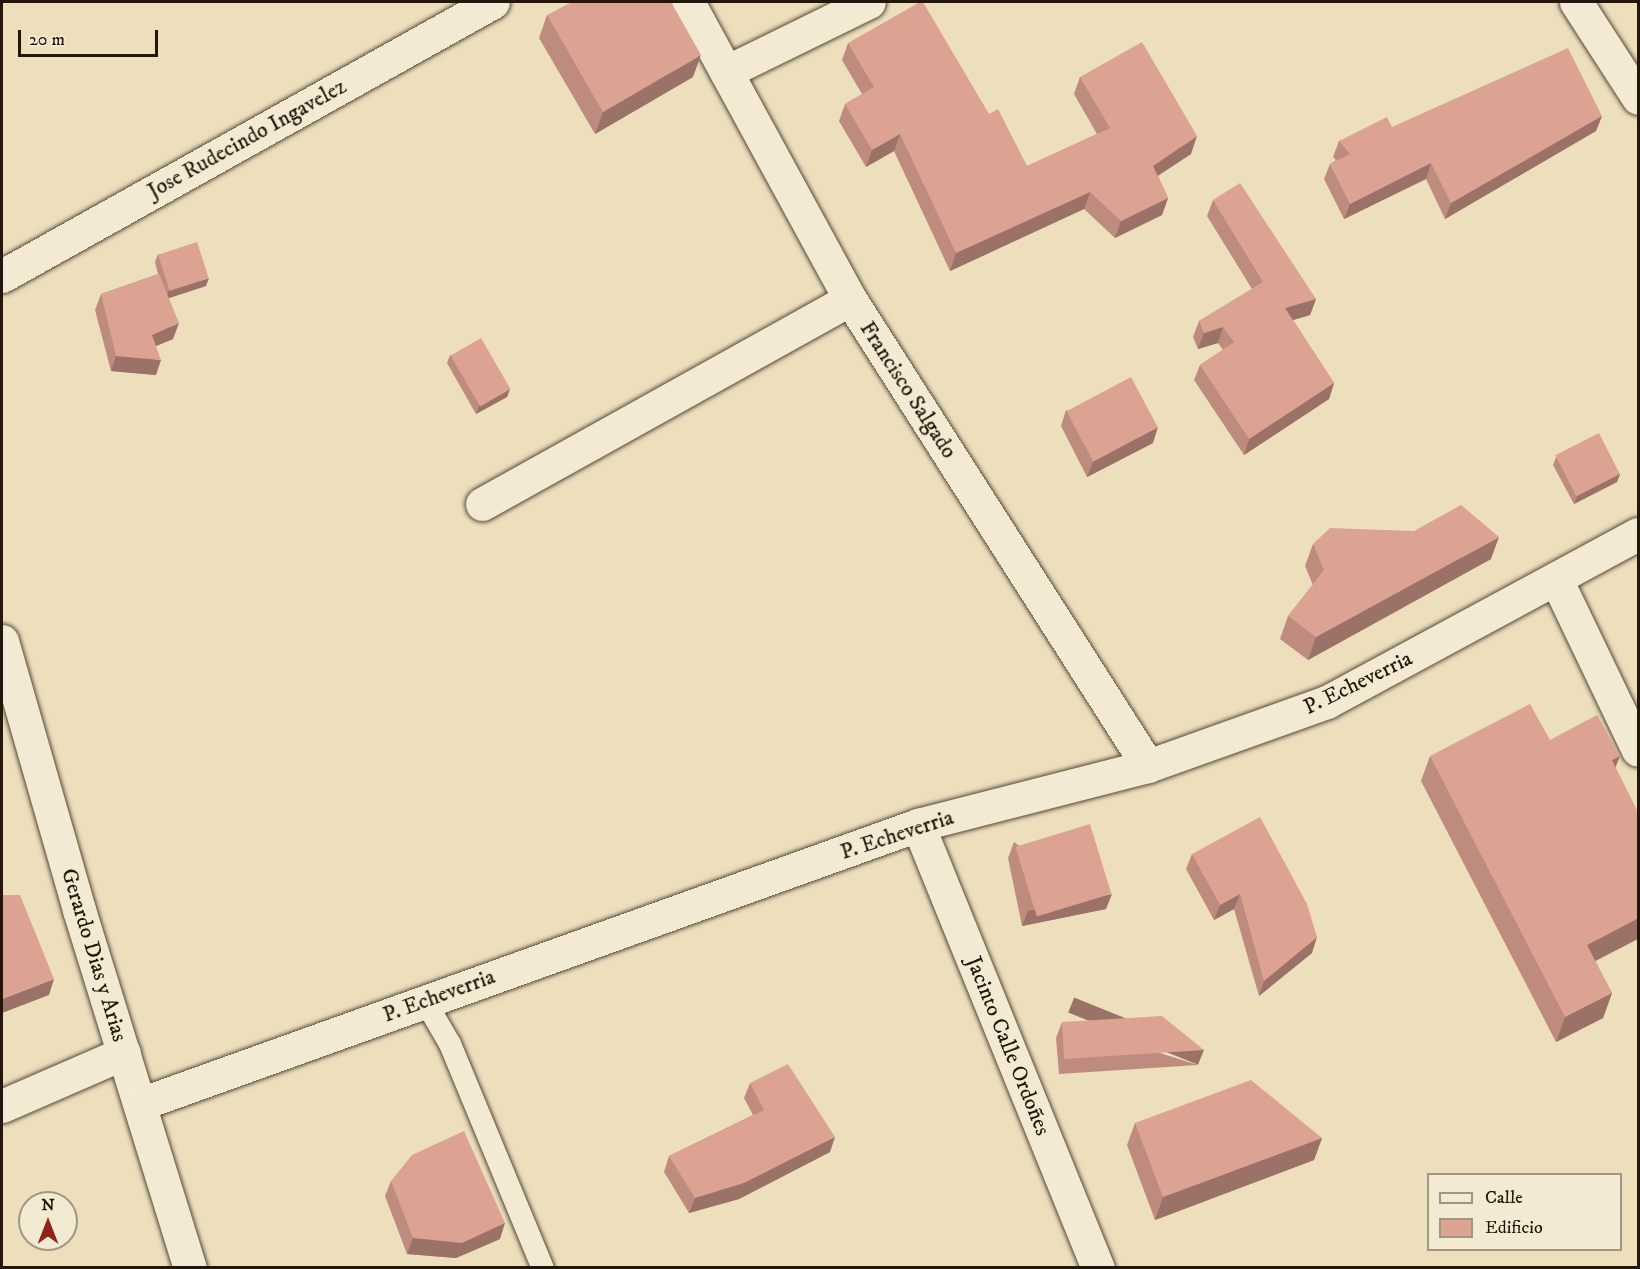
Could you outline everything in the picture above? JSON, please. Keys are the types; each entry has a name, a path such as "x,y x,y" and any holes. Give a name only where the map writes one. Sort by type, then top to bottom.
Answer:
{"street":[{"name":"Jose Rudecindo Ingavelez","path":"2,276 493,2"},
{"name":"Francisco Salgado","path":"688,2 850,299 1148,766"},
{"path":"726,72 869,2"},
{"path":"1576,2 1638,98"},
{"path":"482,504 850,299"},
{"name":"P. Echeverria","path":"140,1104 918,825 1148,766 1327,702 1557,581 1638,534"},
{"path":"1557,581 1638,750"},
{"name":"Gerardo Dias y Arias","path":"2,642 123,1053 190,1268"},
{"name":"Jacinto Calle Ordoñes","path":"918,825 1098,1268"},
{"path":"2,1106 123,1053"}],"lane":[{"path":"425,1001 450,1044 543,1268"}],"building":[{"path":"572,2 671,2 701,55 603,112 547,15"},
{"path":"923,2 989,114 998,109 1027,166 1110,128 1080,77 1142,42 1197,136 1153,166 1168,198 1121,221 1090,192 956,253 900,134 872,150 845,104 874,87 848,43"},
{"path":"1568,48 1602,116 1451,203 1431,163 1350,204 1330,164 1350,154 1339,141 1387,117 1392,127"},
{"path":"1240,183 1316,299 1285,308 1334,383 1249,439 1200,365 1234,342 1223,327 1204,333 1199,321 1263,282 1213,200"},
{"path":"197,242 209,278 170,291 158,255"},
{"path":"159,274 179,323 152,335 161,360 116,356 101,294"},
{"path":"481,338 511,389 480,407 451,356"},
{"path":"1131,377 1158,427 1093,462 1067,411"},
{"path":"1599,433 1620,474 1576,496 1555,455"},
{"path":"1461,505 1499,537 1316,637 1288,616 1324,570 1313,544 1330,528 1414,531"},
{"path":"1530,704 1550,740 1597,715 1620,756 1612,760 1638,812 1638,918 1587,945 1612,993 1565,1017 1430,756"},
{"path":"1260,817 1307,904 1317,937 1264,981 1240,894 1220,905 1192,854"},
{"path":"1090,824 1111,894 1037,917 1015,847"},
{"path":"2,895 20,895 54,979 2,999"},
{"path":"1162,1016 1204,1050 1064,1059 1062,1022"},
{"path":"788,1064 835,1137 744,1183 695,1198 669,1156 764,1110 750,1083"},
{"path":"1251,1080 1322,1138 1163,1197 1135,1123"},
{"path":"464,1131 505,1223 462,1243 413,1238 391,1181 412,1155"}]}
